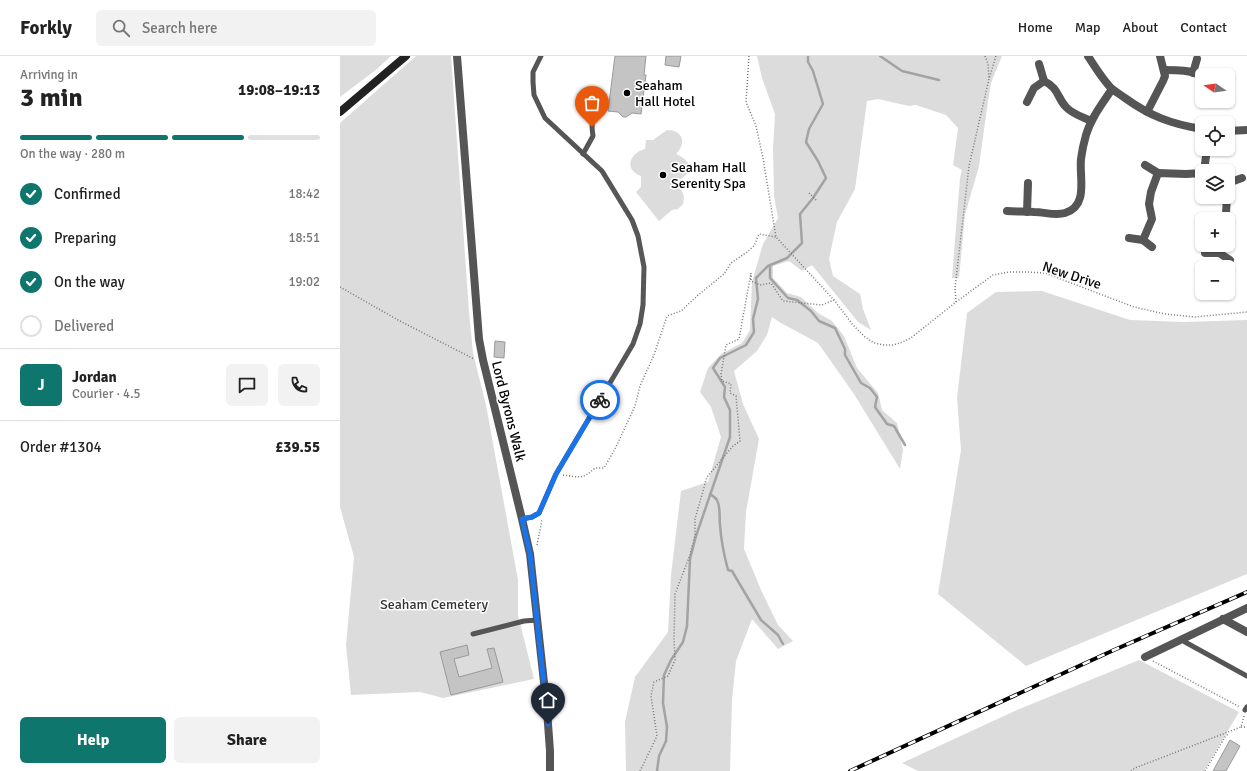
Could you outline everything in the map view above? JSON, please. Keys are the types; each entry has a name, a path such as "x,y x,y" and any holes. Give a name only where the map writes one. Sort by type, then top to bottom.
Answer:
{"main road":[{"path":"340,112 406,56"}],"street":[{"name":"Lord Byrons Walk","path":"457,56 479,339 530,554 547,710 550,771"},
{"path":"1088,56 1112,89 1133,104 1171,123 1195,128"},
{"path":"1147,112 1165,76 1160,56"},
{"path":"1164,70 1180,70 1193,73 1197,59"},
{"path":"1039,64 1044,82"},
{"path":"1028,102 1034,88 1044,82 1050,84 1054,88 1067,108 1091,121"},
{"path":"1006,211 1057,214 1066,213 1078,203 1082,190 1081,157 1086,134 1091,121 1112,89"},
{"path":"1235,131 1247,130"},
{"path":"1145,165 1158,173 1195,173"},
{"path":"1143,240 1152,219 1149,204 1151,192 1158,173"},
{"path":"1235,181 1242,178"},
{"path":"1027,212 1028,183"},
{"path":"1129,238 1143,240 1152,247"},
{"path":"1223,252 1230,260"},
{"path":"1145,657 1247,608"},
{"path":"1223,619 1247,632"}],"lane":[{"path":"522,519 532,517 539,513 556,474 633,344 643,305 644,267 638,236 632,220 602,171 545,118 534,95 533,82 533,72 541,56"},
{"path":"583,154 593,136 592,121 595,117 602,113"},
{"path":"473,634 524,621 538,620"},
{"path":"1182,638 1185,642 1247,676"}],"path":[{"path":"560,474 581,477 587,475 595,468 604,468 636,406 640,386 654,355 667,316 681,311 724,274 731,263 754,246 760,234 776,237 764,158 756,126 746,102 749,56"},
{"path":"985,56 988,64 989,79"},
{"path":"956,302 955,288 969,166 989,79 996,56"},
{"path":"809,193 817,201"},
{"name":"New Drive","path":"776,237 834,300 853,325 865,337 874,343 884,345 893,345 908,340 993,275 1009,272 1045,273 1134,306 1165,314 1195,317 1247,312"},
{"path":"640,771 657,736 651,696 654,682 668,676 675,660 675,594 690,555 695,535 695,519 705,484 707,478 733,446 740,441 736,396 730,393 731,384 722,381 721,374 726,345 739,339 751,273 751,281 760,285 771,283 783,301 822,305 834,300"},
{"path":"340,287 398,320 476,360 483,360"},
{"path":"530,554 536,548 543,516"},
{"path":"1145,657 1246,709 1241,727"},
{"path":"1131,771 1135,768 1241,727 1247,727"},
{"path":"1205,771 1225,737 1230,732"}],"green space":[{"path":"340,56 391,56 377,69 340,97"},
{"name":"Seaham Cemetery","path":"416,56 451,56 473,353 486,405 518,580 518,615 534,679 443,698 420,692 351,695 346,645 354,557 340,507 340,123"},
{"path":"757,56 1002,56 991,83 979,166 965,215 959,278 952,278 960,178 962,170 953,165 958,128 946,115 916,105 909,106 878,99 867,101 855,189 837,222 829,259 833,276 860,294 863,309 871,330 858,322 812,265 802,271 789,261 773,266 773,278 787,293 801,297 818,313 832,321 844,336 857,368 878,393 882,410 897,423 903,450 900,469 854,394 818,343 772,317 767,335 757,351 734,371 743,404 759,439 746,512 744,549 761,590 778,625 793,641 778,649 752,619 736,661 732,700 730,771 626,771 625,722 635,677 668,632 671,575 681,491 708,482 721,437 711,407 700,392 708,368 721,354 742,343 750,330 752,282 763,244 778,218 774,196 773,149 775,114 762,78"},
{"name":"Seaham Hall Serenity Spa","path":"667,130 677,132 682,138 681,146 676,154 686,160 689,168 685,176 675,181 674,186 678,187 682,191 684,197 683,204 678,209 672,210 659,221 636,192 641,187 641,176 632,170 631,162 635,154 645,149 646,140 653,140"},
{"path":"1042,291 1130,320 1184,322 1247,320 1247,574 1026,666 938,594 961,450 957,398 967,313 996,292"},
{"path":"1139,660 1239,712 1204,771 918,771 902,763 1017,710"}],"building":[{"name":"Seaham Hall Hotel","path":"615,56 646,56 644,75 646,75 641,114 632,113 626,117 623,117 618,112 608,111"},
{"path":"666,56 681,56 679,67 665,65"},
{"path":"495,341 505,342 504,358 494,357"},
{"path":"467,645 469,655 454,659 459,677 492,668 487,649 494,648 503,682 451,695 440,652"},
{"path":"1230,740 1240,746 1226,771 1213,771"}],"waterway":[{"path":"657,771 659,756 666,741 667,727 663,703 664,675 671,660 683,642 687,626 690,559 696,536 730,437 730,410 724,397 725,387 713,368 720,358 746,345 754,332 753,319 758,299 756,278 768,266 787,258 802,243 800,214 826,178 818,161 806,142 809,129 823,104 813,71 808,62 808,56"},
{"path":"880,56 902,71 939,80"},
{"path":"770,265 770,278 788,298 797,300 811,311 819,321 835,328 845,349 845,355 861,383 870,388 877,397 875,407 887,424 894,426 905,445"},
{"path":"710,494 716,499 719,506 721,536 728,570 732,571 761,620 778,635 783,644"}],"railway":[{"path":"850,771 1114,650 1247,592"}],"way so far":[{"path":"592,127 593,136 583,154 602,171 632,220 638,236 644,267 643,305 637,334 633,344 600,400"}],"place":[{"name":"Seaham Hall Hotel","path":"627,93"},
{"name":"Seaham Hall Serenity Spa","path":"663,175"}],"route":[{"path":"548,724 530,554 522,519 532,517 539,513 556,474 600,400"}]}
